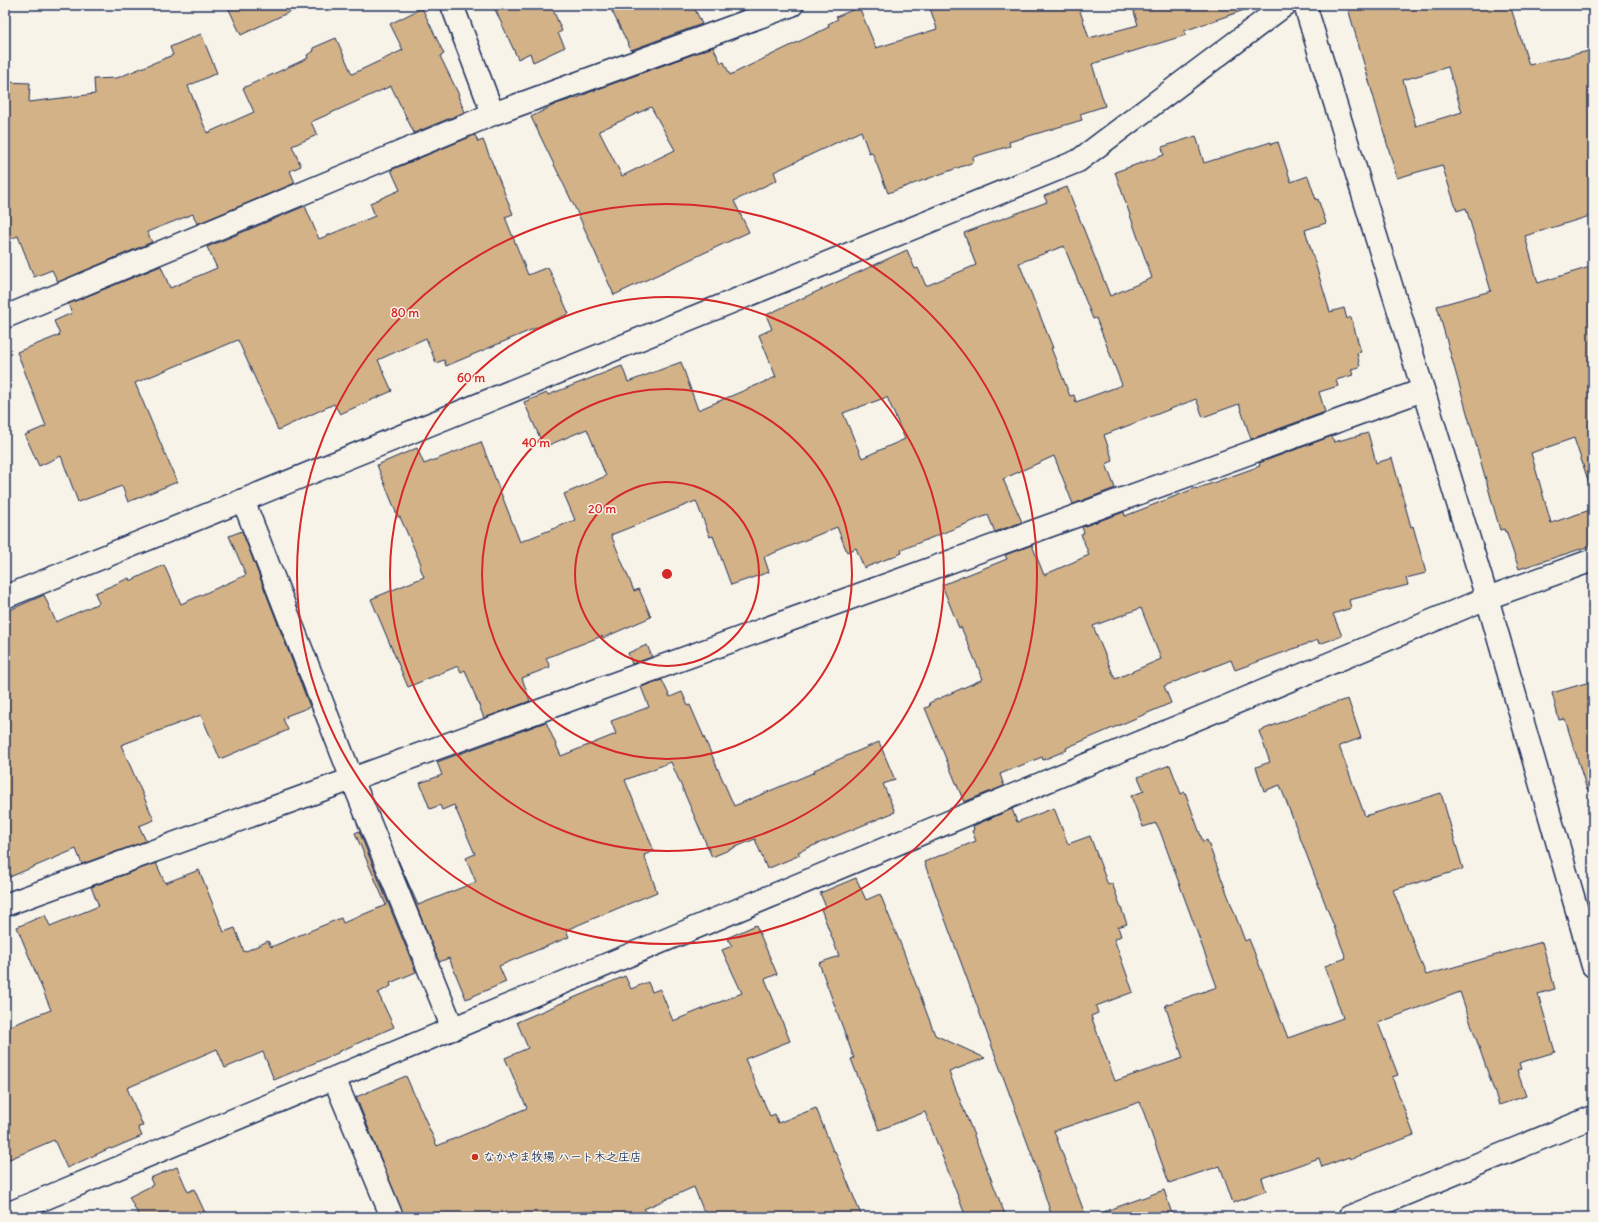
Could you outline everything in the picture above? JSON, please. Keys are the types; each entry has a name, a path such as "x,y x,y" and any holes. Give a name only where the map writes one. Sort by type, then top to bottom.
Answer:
{"street":[{"path":"452,5 493,114"},
{"path":"5,318 493,114 792,5"},
{"path":"5,597 1078,160 1285,5"},
{"path":"1305,5 1487,598 1593,966"},
{"path":"5,905 1423,390"},
{"path":"244,500 352,779 453,1029"},
{"path":"5,1215 1487,598 1593,560"},
{"path":"334,1078 392,1217"},
{"path":"1349,1217 1593,1118"}],"building":[{"path":"227,5 304,5 241,35"},
{"path":"493,5 551,5 562,31 558,33 565,47 533,62 530,53 518,59"},
{"path":"609,5 693,5 702,24 631,50"},
{"path":"929,5 1078,5 1089,38 1138,25 1132,5 1247,5 1247,9 1184,31 1186,35 1092,64 1105,106 1080,114 1082,120 1009,142 1010,146 973,157 974,162 888,193 872,152 869,153 861,131 774,172 777,180 734,201 749,232 614,295 578,214 531,117 556,104 575,99 590,92 713,47 721,63 724,62 730,75 829,27 828,24 838,19 836,17 859,7 876,48 937,29","holes":["651,107 675,150 622,176 599,131"]},
{"path":"1347,5 1510,5 1529,65 1593,50 1593,215 1525,236 1538,283 1593,266 1593,482 1589,483 1574,438 1531,453 1551,523 1593,509 1593,545 1519,569 1506,531 1505,532 1504,529 1500,530 1437,306 1491,291 1466,208 1457,211 1442,165 1397,178","holes":["1448,67 1462,112 1416,126 1403,80"]},
{"path":"422,8 444,54 440,56 459,95 458,96 465,112 414,133 391,86 311,122 317,135 292,146 301,166 290,171 295,183 197,224 193,214 147,232 152,242 58,282 52,270 34,277 18,236 5,241 5,82 30,83 29,102 95,94 94,79 117,78 173,55 170,47 201,34 217,73 188,86 207,133 254,112 243,88 308,58 307,55 314,51 313,48 336,38 352,74 403,50 390,24"},
{"path":"475,135 478,142 483,140 513,214 505,217 528,275 548,267 569,314 446,366 444,360 436,363 426,338 378,360 392,391 340,414 334,404 278,430 238,340 135,383 177,482 128,502 122,486 78,502 61,456 39,466 25,435 46,426 17,352 60,335 54,321 72,313 68,304 161,266 170,288 217,268 207,247 305,206 319,239 375,216 370,203 400,190 391,170"},
{"path":"1196,136 1204,163 1271,142 1271,144 1278,142 1291,182 1308,176 1326,223 1305,230 1330,312 1344,308 1347,319 1351,317 1361,352 1357,353 1360,367 1351,369 1353,375 1336,380 1338,386 1319,392 1325,412 1251,439 1239,404 1203,417 1196,399 1104,435 1113,461 1106,464 1115,488 1073,504 1054,456 1003,479 1022,522 995,532 988,515 901,550 902,553 864,568 856,548 847,552 837,527 764,557 769,572 731,585 713,536 710,537 696,501 611,535 634,591 639,589 651,617 603,638 602,636 546,658 550,667 522,678 530,701 484,718 465,670 461,672 458,666 408,687 371,599 424,577 419,565 421,564 400,517 398,517 377,465 417,448 424,464 481,442 520,542 575,520 564,494 606,476 587,429 544,447 524,402 547,393 548,395 622,366 628,382 681,362 698,410 776,377 759,335 772,329 766,315 907,250 915,269 918,268 926,286 976,265 964,233 1047,202 1044,196 1067,187 1110,296 1152,278 1115,172 1164,155 1162,147","holes":["1064,246 1093,319 1096,318 1122,385 1076,402 1074,395 1070,396 1051,348 1053,348 1019,263","887,397 905,439 862,458 843,413"]},
{"path":"1368,433 1376,463 1392,458 1411,527 1413,526 1426,573 1406,578 1408,585 1349,600 1351,608 1333,614 1342,636 1319,644 1318,640 1235,670 1231,660 1164,686 1171,703 1066,748 1067,750 1043,760 1042,757 1000,774 1004,786 964,802 925,708 930,706 929,703 983,679 961,627 959,628 942,585 1007,559 1005,555 1032,545 1044,575 1089,555 1081,534 1084,533 1082,527 1124,512 1125,516 1196,488 1260,466 1259,463 1332,436 1334,442","holes":["1141,608 1161,659 1115,679 1093,626"]},
{"path":"242,531 310,707 286,716 287,718 283,719 288,730 220,759 201,715 121,745 154,820 139,826 146,841 82,864 76,849 5,879 5,612 44,595 56,622 99,603 95,593 129,578 130,581 164,565 181,604 246,575 229,536"},
{"path":"647,645 652,657 632,664 628,653"},
{"path":"662,680 670,697 682,692 688,706 690,705 734,806 815,772 814,770 879,742 895,780 883,784 895,812 798,852 800,855 767,869 755,839 712,857 671,762 625,780 654,851 644,855 657,892 566,930 569,937 499,966 506,982 466,999 449,958 439,962 398,860 418,905 476,882 466,858 475,854 454,805 442,810 440,805 430,809 420,783 442,775 437,762 546,722 561,756 616,734 611,721 649,707 641,687"},
{"path":"1593,681 1593,789 1587,790 1565,719 1559,720 1552,693"},
{"path":"1348,699 1361,738 1339,746 1365,816 1441,793 1463,869 1393,890 1426,975 1542,942 1555,989 1538,994 1555,1052 1519,1063 1521,1069 1517,1070 1526,1096 1499,1105 1460,992 1378,1023 1398,1075 1392,1077 1414,1135 1350,1159 1349,1157 1322,1167 1319,1158 1262,1178 1266,1191 1233,1203 1220,1166 1169,1183 1140,1102 1054,1131 1086,1217 1052,1217 1032,1155 924,862 976,841 972,831 974,830 973,826 1012,809 1017,822 1054,808 1068,844 1090,836 1108,885 1112,883 1127,924 1118,927 1121,936 1114,939 1133,992 1096,1006 1098,1013 1091,1016 1115,1081 1183,1058 1165,1005 1217,987 1160,831 1156,823 1143,827 1131,796 1144,791 1138,777 1170,765 1181,794 1185,792 1203,842 1207,840 1245,941 1249,939 1288,1038 1343,1018 1325,966 1346,958 1280,785 1264,791 1256,767 1270,762 1259,731 1324,706"},
{"path":"359,831 416,972 390,983 391,986 378,993 394,1027 274,1080 263,1052 225,1068 217,1049 127,1088 143,1126 138,1127 142,1136 111,1149 110,1148 67,1168 54,1140 5,1161 5,1028 51,1010 17,927 45,915 50,926 99,906 91,887 156,863 165,883 199,870 224,932 235,928 244,952 268,941 271,947 341,918 343,923 386,905 355,833"},
{"path":"856,878 866,900 880,894 935,1035 985,1058 949,1072 1006,1217 966,1217 925,1112 879,1130 851,1059 854,1058 819,963 839,956 821,909 826,907 820,893"},
{"path":"756,925 777,974 765,979 790,1041 745,1059 770,1116 775,1114 778,1123 816,1108 862,1217 706,1217 694,1187 644,1209 647,1217 404,1217 356,1097 406,1076 437,1146 527,1108 505,1058 528,1048 517,1022 625,976 631,989 648,982 652,992 660,989 673,1021 742,993 722,950 732,946 727,938"},
{"path":"177,1167 188,1192 194,1189 207,1217 131,1217 138,1214 129,1197 153,1185 150,1178"},
{"path":"1164,1190 1173,1217 1098,1217 1098,1214"}],"place":[{"name":"なかやま牧場 ハート木之庄店","path":"475,1157"}]}
